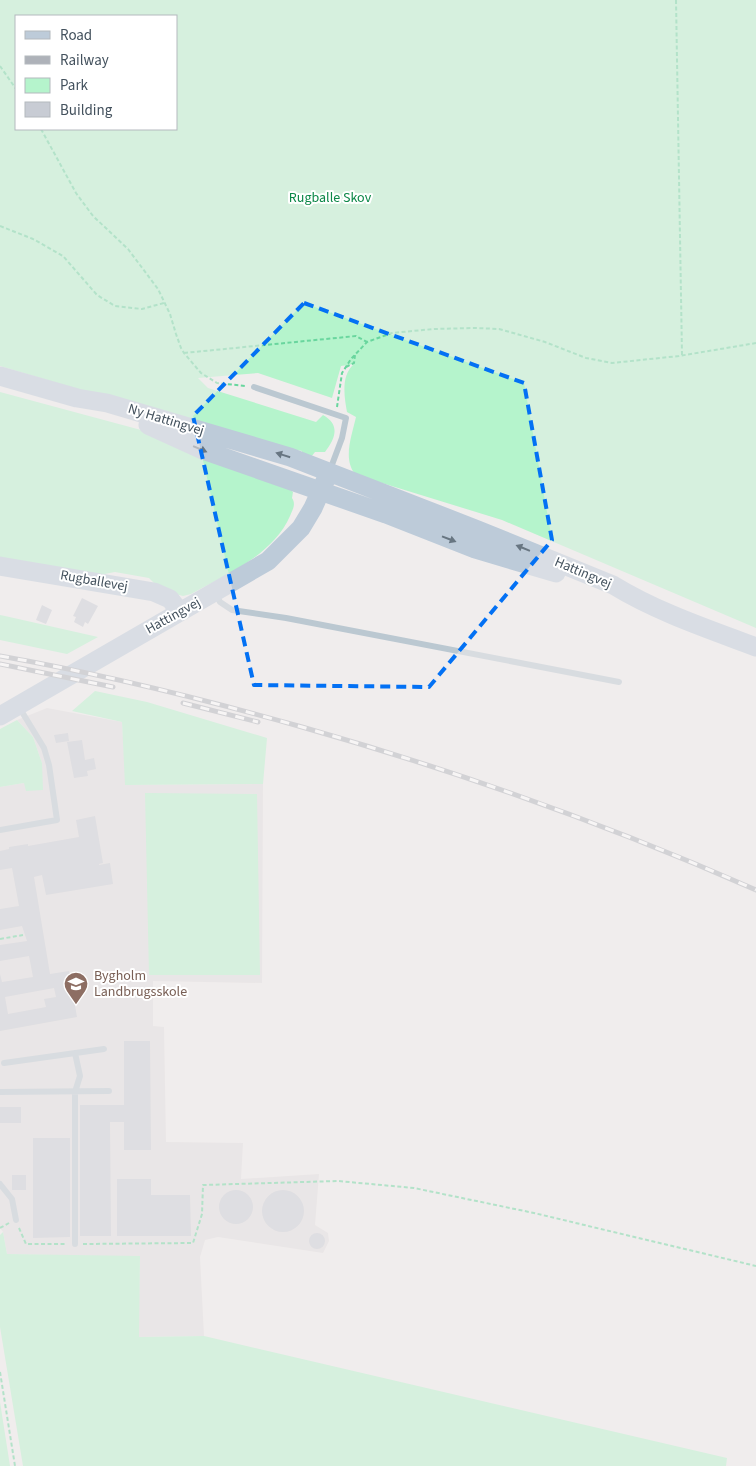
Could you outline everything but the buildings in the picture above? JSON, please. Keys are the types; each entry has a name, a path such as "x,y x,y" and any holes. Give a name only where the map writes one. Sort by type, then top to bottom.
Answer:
{"street":[{"name":"Ny Hattingvej","path":"0,376 77,398 107,402 290,457 329,472"},
{"name":"Hattingvej","path":"77,398 156,428 203,450 386,514 475,549 631,596"},
{"name":"Hattingvej","path":"0,716 268,561 301,528 329,472 613,585 631,596 756,647"},
{"path":"321,491 332,485 339,486 436,521 478,530"},
{"name":"Rugballevej","path":"0,566 154,592 170,599 180,612"}],"lane":[{"path":"254,387 346,418 342,438 329,472"},
{"path":"215,593 220,602 232,610 286,618 619,682"},
{"path":"0,830 57,820 50,765 24,702"},
{"path":"4,1064 104,1049"},
{"path":"75,1053 80,1076 75,1092 75,1244"},
{"path":"0,1092 109,1091"},
{"path":"0,1184 12,1199 16,1220"}],"path":[{"path":"676,0 682,355"},
{"path":"0,66 15,88"},
{"path":"42,130 76,193 93,216 128,249 158,289 170,314 181,348 201,374 217,383 254,387"},
{"path":"0,226 33,239 63,256 97,295 115,306 142,309 164,302"},
{"path":"336,414 342,373 346,366 367,342 392,333 434,329 499,329 545,342 586,358 612,363 682,355 756,343"},
{"path":"184,353 356,336 367,342"},
{"path":"346,366 354,363 355,354"},
{"path":"0,939 23,935"},
{"path":"16,1220 26,1244 193,1243 202,1214 202,1186 338,1181 414,1188 534,1213 756,1266"},
{"path":"0,1372 15,1466"}],"highlighted area":[{"path":"304,303 524,383 552,540 429,687 254,685 193,416"}],"shaded area":[{"name":"Bygholm Landbrugsskole","path":"47,708 122,722 126,785 263,784 262,983 153,981 153,1026 164,1027 166,1142 243,1143 241,1179 319,1174 315,1225 328,1233 329,1241 323,1253 218,1237 205,1240 200,1257 204,1336 138,1337 140,1257 7,1254 3,1232 0,1228 0,787 24,783 42,763 33,737 17,720"}],"green space":[{"name":"Rugballe Skov","path":"0,0 756,0 756,628 502,520 356,475 350,462 349,447 356,417 347,412 344,393 347,374 354,364 341,366 332,398 258,373 198,378 208,388 316,422 323,415 329,419 334,428 334,437 325,452 315,452 311,457 297,450 295,454 0,366"},
{"path":"0,392 141,430 289,489 293,492 294,504 290,516 282,530 260,553 219,579 191,594 183,596 158,587 149,578 115,572 99,575 0,559"},
{"path":"0,615 98,637 67,654 0,640"},
{"path":"95,691 147,702 267,738 263,784 125,785 122,722 72,711"},
{"path":"17,720 33,737 42,763 43,790 26,791 24,783 0,787 0,729"},
{"path":"145,793 257,794 260,975 149,975"},
{"path":"3,1232 7,1254 140,1256 139,1337 204,1336 727,1458 726,1466 23,1466 0,1327 0,1235"},
{"path":"0,1402 10,1466 0,1466"}],"railway":[{"path":"0,656 190,697 360,744 475,781 589,821 756,890"},
{"path":"0,664 113,687"},
{"path":"183,703 258,722"}],"place":[{"name":"Bygholm Landbrugsskole","path":"76,1005"}]}
